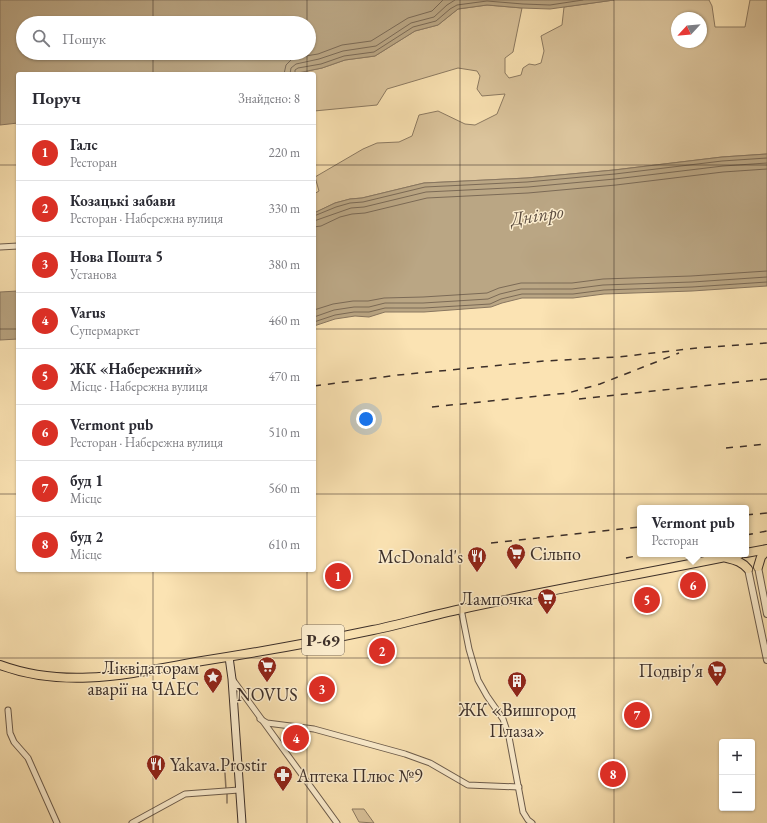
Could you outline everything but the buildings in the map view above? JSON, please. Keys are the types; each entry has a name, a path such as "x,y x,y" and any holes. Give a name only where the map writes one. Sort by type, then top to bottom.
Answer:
{"main road":[{"name":"Р-69","path":"749,552 767,550"},
{"path":"758,567 761,557 767,550"},
{"name":"Р-69","path":"0,665 43,677 74,679 123,674 229,657 374,630 461,609 725,557"},
{"path":"725,557 738,561 748,569"},
{"path":"747,557 748,569"},
{"path":"749,557 758,567"},
{"path":"229,657 232,679 242,823"}],"street":[{"path":"0,247 16,246"},
{"path":"758,567 767,614"},
{"path":"748,569 767,660"},
{"path":"754,599 764,597"},
{"path":"461,609 469,649 478,680 503,719 509,737 523,812 532,823"},
{"path":"232,679 337,823"},
{"path":"8,710 10,733 14,742 28,758 57,823"},
{"path":"260,719 267,723 314,729 405,754 430,763 468,784 519,787"},
{"path":"132,823 185,794 240,790"}],"shaded area":[{"path":"614,0 709,0 712,6 715,27 745,27 750,0 767,0 767,154 722,157 614,170 527,178 424,183 335,203 316,212 316,193 319,191 316,176 363,149 377,143 399,142 412,136 419,115 438,111 465,124 475,125 497,114 505,94 482,96 477,89 480,76 477,71 458,68 387,89 377,105 316,111 316,72 303,72 322,68 345,60 375,56 415,31 438,25 458,9 487,5 522,8 513,52 505,58 505,73 509,78 521,75 523,68 529,64 535,65 541,63 544,51 541,36 562,25 564,7"},
{"path":"352,809 364,809 374,823 359,822"}],"water":[{"path":"0,0 614,0 550,9 487,5 458,9 438,25 415,31 375,56 345,60 322,68 303,72 16,72 16,123 0,125"},
{"name":"Дніпро","path":"767,154 767,286 692,291 604,294 573,298 522,298 491,307 424,312 385,312 369,317 355,316 335,319 316,325 316,212 335,203 424,183 527,178 614,170 722,157"},
{"path":"16,291 16,339 0,340 0,292"}],"waterway":[{"path":"224,758 226,789"},
{"path":"227,793 227,803"}],"railway":[{"path":"316,386 398,375 544,361 618,357 697,348 767,343"},
{"path":"432,407 568,393 600,384 679,353"},
{"path":"579,399 767,379"},
{"path":"726,448 767,444"},
{"path":"749,515 767,513"},
{"path":"491,543 637,527"},
{"path":"749,534 767,531"},
{"path":"626,558 637,556"}],"place":[{"name":"Сільпо","path":"516,570"},
{"name":"McDonald's","path":"477,573"},
{"name":"Галс","path":"338,576"},
{"name":"Vermont pub","path":"693,585"},
{"name":"ЖК «Набережний»","path":"647,600"},
{"name":"Лампочка","path":"547,615"},
{"name":"Козацькі забави","path":"382,651"},
{"name":"NOVUS","path":"267,683"},
{"name":"Подвір'я","path":"717,687"},
{"name":"Нова Пошта 5","path":"322,689"},
{"name":"Ліквідаторам аварії на ЧАЕС","path":"213,694"},
{"name":"ЖК «Вишгород Плаза»","path":"517,698"},
{"name":"буд 1","path":"637,715"},
{"name":"Varus","path":"296,738"},
{"name":"буд 2","path":"613,774"},
{"name":"Yakava.Prostir","path":"156,781"},
{"name":"Аптека Плюс №9","path":"283,792"}]}
